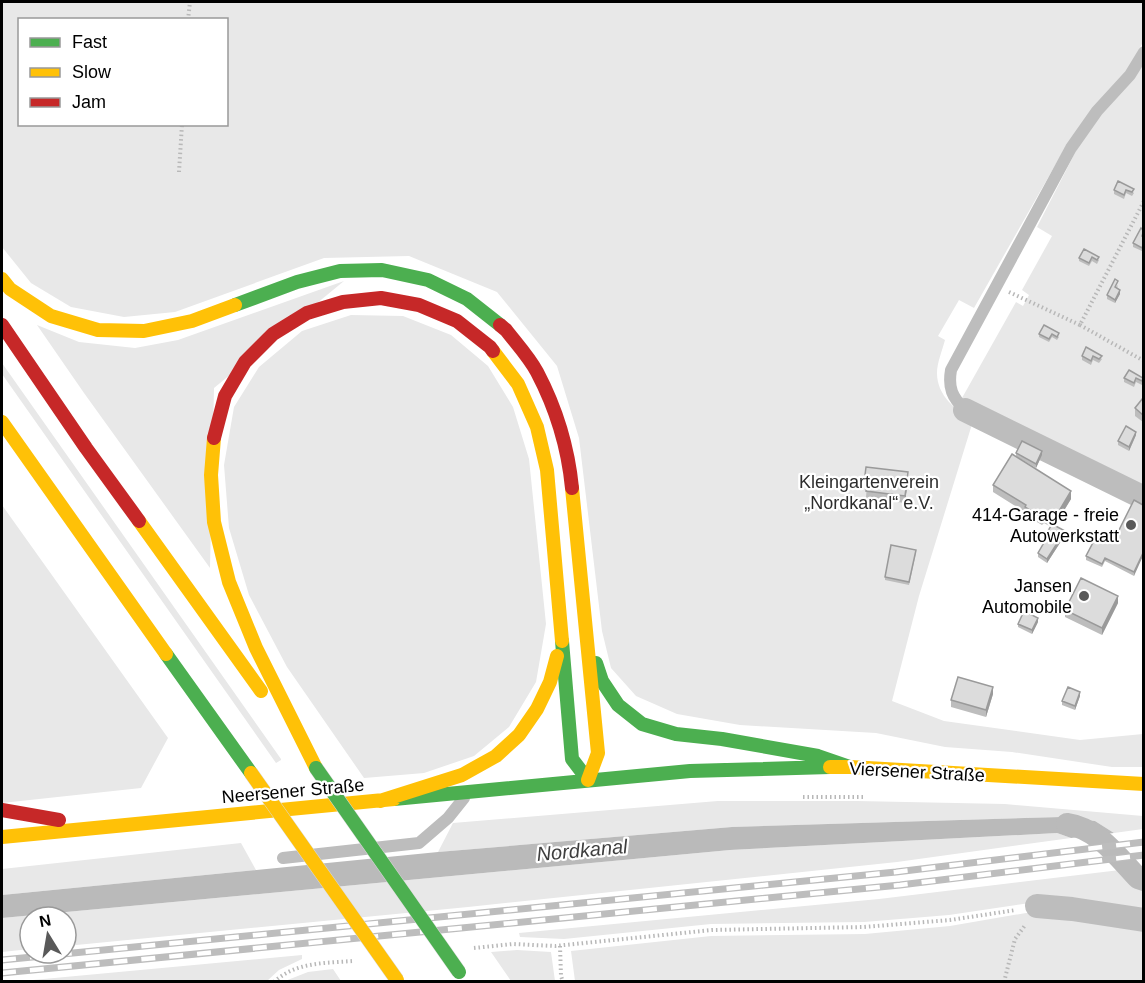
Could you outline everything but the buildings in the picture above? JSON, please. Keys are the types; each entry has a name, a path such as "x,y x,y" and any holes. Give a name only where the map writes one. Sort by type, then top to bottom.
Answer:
{"main road":[{"path":"2,279 10,289 51,316 98,330 144,331 192,321 297,282 340,271 382,270 428,280 467,299 506,330 536,370 557,415 570,465 598,753 588,780"},
{"path":"316,768 256,648 229,582 214,522 211,475 215,432 225,396 245,362 273,334 307,313 344,302 381,298 418,304 458,321 490,347 518,384 537,427 547,470 572,759 588,780"},
{"path":"2,325 86,448 316,768 462,977"},
{"path":"2,422 397,981"},
{"path":"586,635 607,689 618,705 642,724 676,734 722,739 818,756 850,767"},
{"path":"380,801 462,775 496,756 519,735 537,709 550,682 562,637"},
{"name":"Viersener Straße","path":"588,780 690,771 850,767 1143,784"},
{"name":"Neersener Straße","path":"2,837 588,780"},
{"path":"2,810 52,819 124,824"}],"street":[{"path":"965,410 1143,498"},
{"path":"1037,906 1143,920"}],"lane":[{"path":"965,410 956,402 951,391 949,381 951,370 1071,148 1097,111 1130,75 1143,52"},
{"path":"283,858 419,843 448,818 469,792"}],"path":[{"path":"189,18 190,2"},
{"path":"179,172 182,126"},
{"path":"1080,325 1143,201"},
{"path":"997,287 1080,325 1143,361"},
{"path":"799,797 868,797"},
{"path":"465,949 513,944 560,946 712,930 864,927 950,920 1037,906"},
{"path":"1004,981 1015,939 1037,906"},
{"path":"560,946 563,981"},
{"path":"274,981 292,970 311,965 358,960"}],"green space":[{"name":"Kleingartenverein „Nordkanal“ e.V.","path":"2,2 1143,2 1143,42 1127,72 1066,146 974,308 959,300 938,336 945,340 937,369 940,389 954,407 973,421 919,596 892,701 944,721 1080,740 1143,734 1143,767 1112,767 1012,752 945,747 876,733 740,725 677,714 636,696 611,668 602,631 579,438 557,366 497,292 409,256 324,258 175,312 124,317 71,307 31,283 2,247"},
{"path":"1143,61 1143,489 962,398 1016,302 1023,306 1029,295 1022,290 1052,236 1037,227 1076,151 1100,113"},
{"path":"344,281 214,388 210,568 37,325 79,342 135,348 178,340"},
{"path":"351,315 403,316 451,335 488,366 513,407 529,459 546,624 536,682 509,727 474,756 424,773 364,778 287,667 249,595 229,528 224,465 234,407 259,367 302,331"},
{"path":"2,363 281,760 276,763 2,374"},
{"path":"2,505 168,738 141,788 2,803"},
{"path":"718,801 1005,804 1143,816 1143,829 1114,833 1095,821 1061,817 732,827 438,852 453,823"},
{"path":"1057,833 1071,838 897,862 78,945 78,911 730,850"},
{"path":"241,843 256,870 2,895 2,869"},
{"path":"1120,870 1137,887 1143,889 1143,915 1037,902 949,915 864,922 711,924 564,939 520,937 519,933 879,899"},
{"path":"1026,913 1068,914 1143,925 1143,981 575,981 571,951 711,936 865,934 950,926"},
{"path":"18,917 18,950 2,952 2,918"},
{"path":"517,950 551,952 555,981 511,981 491,952"},
{"path":"302,955 302,959 279,970 267,981 22,981"},
{"path":"333,969 341,981 285,981 308,972"}],"water":[{"path":"1061,817 1095,821 1114,833 1071,838 1057,833 730,850 78,911 78,905 18,905 18,917 2,918 2,895 438,852 732,827"}],"waterway":[{"name":"Nordkanal","path":"1067,824 1088,831 1097,837 1138,878 1144,880"}],"railway":[{"path":"2,960 896,872 1144,842"},
{"path":"2,973 900,885 1144,855"}],"traffic: fast":[{"path":"235,305 297,282 340,271 382,270 428,280 467,299 500,325"},
{"path":"562,641 572,759 588,780"},
{"path":"166,654 251,773"},
{"path":"596,663 602,681 618,705 642,724 676,734 722,739 818,756 850,767"},
{"path":"394,799 690,771 830,767"},
{"path":"316,768 459,972"}],"traffic: slow":[{"path":"2,279 10,289 51,316 98,330 144,331 192,321 235,305"},
{"path":"493,351 518,384 537,427 547,470 562,641"},
{"path":"2,422 166,654"},
{"path":"214,438 211,475 214,522 229,582 256,648 316,768"},
{"path":"572,488 598,753 588,780"},
{"path":"139,521 261,691"},
{"path":"380,801 462,775 496,756 519,735 537,709 550,682 557,656"},
{"path":"830,767 1144,784"},
{"path":"251,773 397,980"},
{"path":"2,837 394,799"}],"traffic: jam":[{"path":"214,438 225,396 245,362 273,334 307,313 343,302 381,298 419,305 457,321 493,351"},
{"path":"2,325 139,521"},
{"path":"500,325 534,366 544,386 564,443 572,488"},
{"path":"2,810 59,820"}],"place":[{"name":"414-Garage - freie Autowerkstatt","path":"1131,525"},
{"name":"Jansen Automobile","path":"1084,596"}]}
